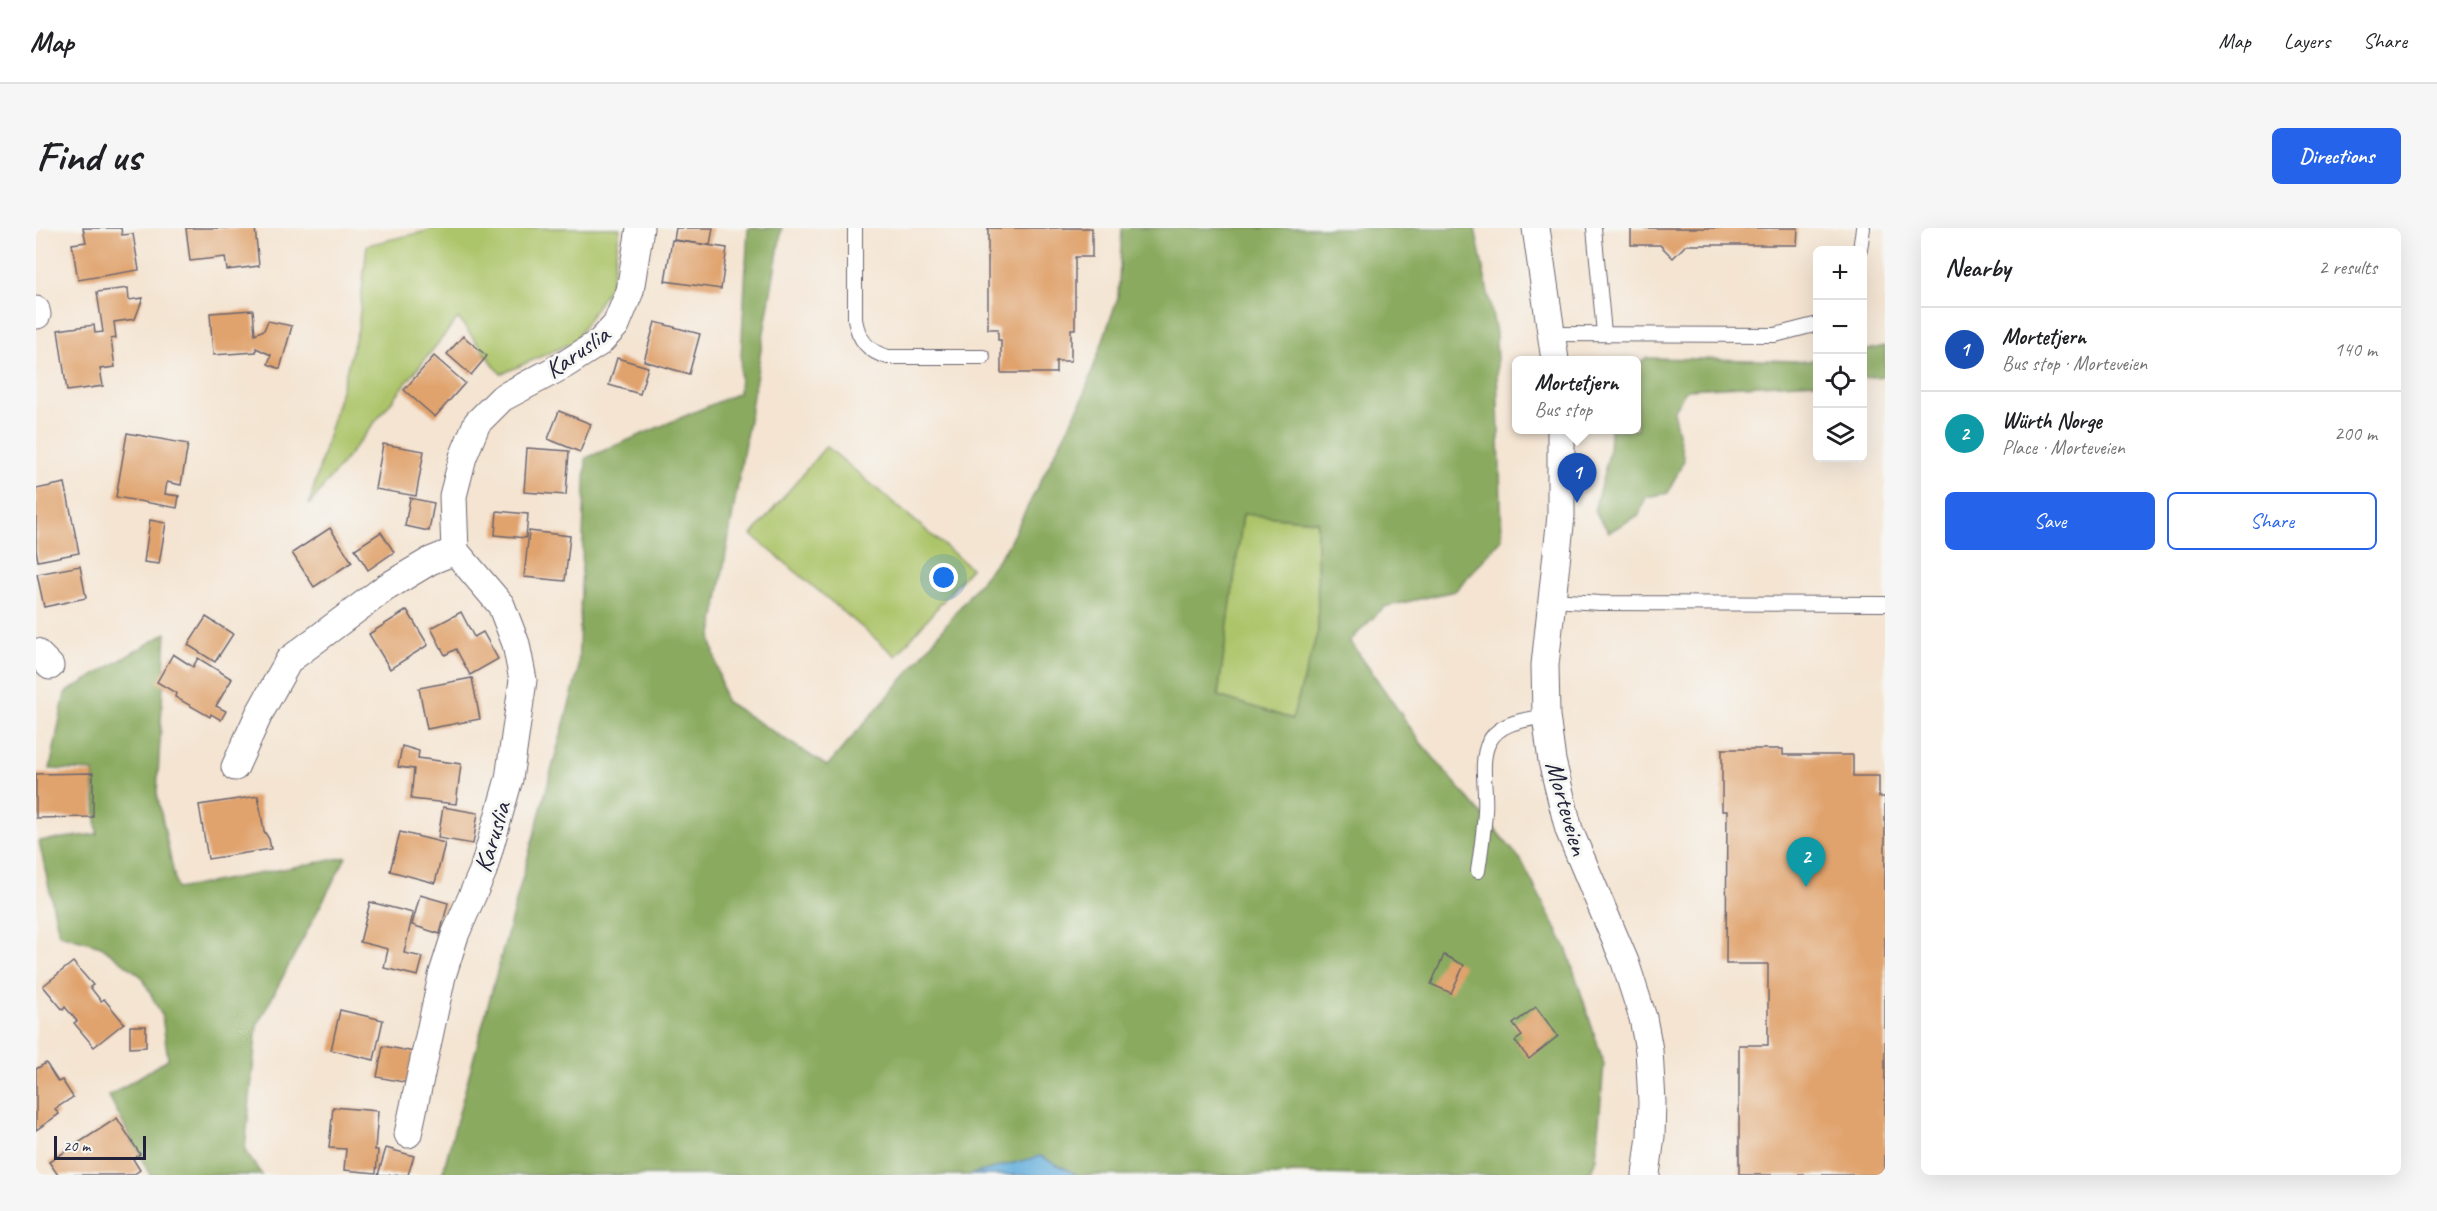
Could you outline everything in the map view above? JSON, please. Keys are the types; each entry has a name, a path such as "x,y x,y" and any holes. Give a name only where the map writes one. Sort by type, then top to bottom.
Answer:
{"street":[{"name":"Karuslia","path":"408,1134 442,976 455,935 483,871 509,779 523,680 516,644 501,605 455,551 453,496 463,457 477,423 502,398 564,365 600,342 616,325 630,291 640,228"},
{"path":"1536,228 1555,356"},
{"name":"Morteveien","path":"1561,434 1561,516 1545,664 1546,716 1552,762 1569,830 1625,962 1649,1050 1652,1136 1646,1175"},
{"path":"235,766 259,714 289,660 385,588 430,561 455,551"}],"lane":[{"path":"855,228 855,319 857,332 864,344 876,354 888,357 983,357"},
{"path":"1594,228 1604,333"},
{"path":"1861,246 1863,228"},
{"path":"1552,334 1775,335 1813,325"},
{"path":"1551,600 1600,603 1885,604"},
{"path":"1478,871 1486,808 1486,752 1489,741 1498,731 1515,721 1546,716"}],"green space":[{"path":"430,228 620,228 611,284 574,342 501,374 458,318 309,505 358,329 367,245 427,231"},
{"path":"748,228 782,228 711,640 725,701 827,766 908,673 1006,549 1082,400 1118,297 1122,228 1475,228 1496,333 1502,539 1455,591 1384,607 1350,641 1421,743 1521,860 1567,950 1604,1064 1596,1158 1590,1175 1292,1173 1278,1175 1078,1175 1040,1157 969,1175 442,1175 578,672 586,458 739,393","holes":["1243,514 1317,521 1318,631 1292,719 1218,696"]},
{"path":"1885,346 1885,376 1867,378 1867,350"},
{"path":"1647,358 1813,360 1813,382 1687,389 1673,411 1684,460 1668,493 1646,497 1639,515 1609,532 1594,511 1609,453 1610,434 1641,434 1641,362"},
{"path":"826,446 971,568 896,656 752,535"},
{"path":"1243,514 1317,521 1318,632 1292,719 1218,696"},
{"path":"166,633 157,794 177,889 346,857 257,1026 245,1151 262,1175 150,1175 109,1096 168,1059 162,1016 142,977 101,946 59,934 39,841 97,834 93,771 50,769 65,693"}],"water":[{"path":"1040,1156 1078,1175 969,1175"}],"building":[{"path":"83,228 121,228 122,235 133,234 139,270 78,280 72,244 86,242"},
{"path":"186,228 255,228 259,266 227,270 225,257 190,261"},
{"path":"676,228 713,228 710,245 674,240"},
{"path":"988,228 1092,228 1092,257 1075,257 1075,329 1071,329 1071,361 1056,361 1056,373 1001,373 1001,340 998,340 998,329 988,329"},
{"path":"1631,228 1798,228 1797,245 1686,245 1673,258 1660,245 1631,245"},
{"path":"672,240 727,248 721,289 665,281"},
{"path":"128,288 129,300 143,298 135,319 114,322 116,338 111,339 115,367 100,369 103,386 67,391 58,330 94,325 95,333 103,332 97,292"},
{"path":"253,310 255,334 264,330 268,321 292,326 280,369 268,364 271,355 256,348 256,352 213,355 210,313"},
{"path":"655,322 700,334 689,374 644,361"},
{"path":"463,336 487,356 471,375 447,354"},
{"path":"434,356 465,383 435,417 404,390"},
{"path":"617,358 648,367 640,394 609,385"},
{"path":"559,411 591,424 580,452 548,439"},
{"path":"127,433 188,444 181,485 167,482 165,494 179,496 177,508 116,497"},
{"path":"383,444 424,451 416,496 375,489"},
{"path":"527,448 569,451 566,495 524,492"},
{"path":"65,483 79,553 38,561 36,489"},
{"path":"410,498 434,503 429,531 405,526"},
{"path":"497,511 528,514 526,538 495,535"},
{"path":"150,520 166,523 159,564 144,562"},
{"path":"330,528 352,562 314,587 292,553"},
{"path":"529,531 570,536 565,581 524,577"},
{"path":"381,532 394,552 368,570 355,549"},
{"path":"80,566 86,598 44,607 37,574"},
{"path":"407,610 428,645 390,669 369,634"},
{"path":"461,612 474,637 483,632 498,659 470,675 456,649 445,655 431,628"},
{"path":"206,617 233,634 215,662 188,645"},
{"path":"173,654 193,667 198,658 232,679 216,706 226,711 221,720 211,714 210,717 175,697 176,693 157,682"},
{"path":"472,678 480,719 427,729 419,688"},
{"path":"402,746 419,751 418,758 461,764 456,804 411,799 414,769 398,767"},
{"path":"1722,749 1783,749 1783,755 1853,755 1853,776 1879,776 1879,797 1885,797 1885,1175 1739,1175 1739,1045 1768,1045 1768,964 1726,964 1727,811 1722,811"},
{"path":"93,773 93,817 36,818 36,774"},
{"path":"258,796 264,831 271,849 208,859 199,805"},
{"path":"443,807 478,813 473,844 438,838"},
{"path":"400,832 445,843 435,883 390,871"},
{"path":"420,895 448,903 440,934 412,925"},
{"path":"370,902 413,913 404,953 423,957 418,976 384,968 388,949 360,942"},
{"path":"1444,955 1464,965 1451,993 1431,984"},
{"path":"73,962 93,985 90,987 101,1001 104,999 124,1023 94,1047 74,1023 77,1021 65,1007 63,1010 43,986"},
{"path":"1536,1007 1558,1036 1529,1059 1515,1041 1522,1036 1513,1024"},
{"path":"340,1010 383,1020 374,1060 331,1050"},
{"path":"130,1026 146,1026 146,1047 130,1048"},
{"path":"383,1046 415,1052 408,1083 377,1077"},
{"path":"46,1063 58,1082 62,1080 73,1097 55,1109 59,1114 36,1130 36,1069"},
{"path":"333,1107 378,1111 376,1173 344,1170 346,1149 329,1148"},
{"path":"117,1118 140,1154 133,1159 140,1170 133,1175 58,1175 49,1162"},
{"path":"386,1148 414,1156 408,1175 378,1175"}],"place":[{"name":"Mortetjern","path":"1577,503"},
{"name":"Würth Norge","path":"1806,887"}]}
